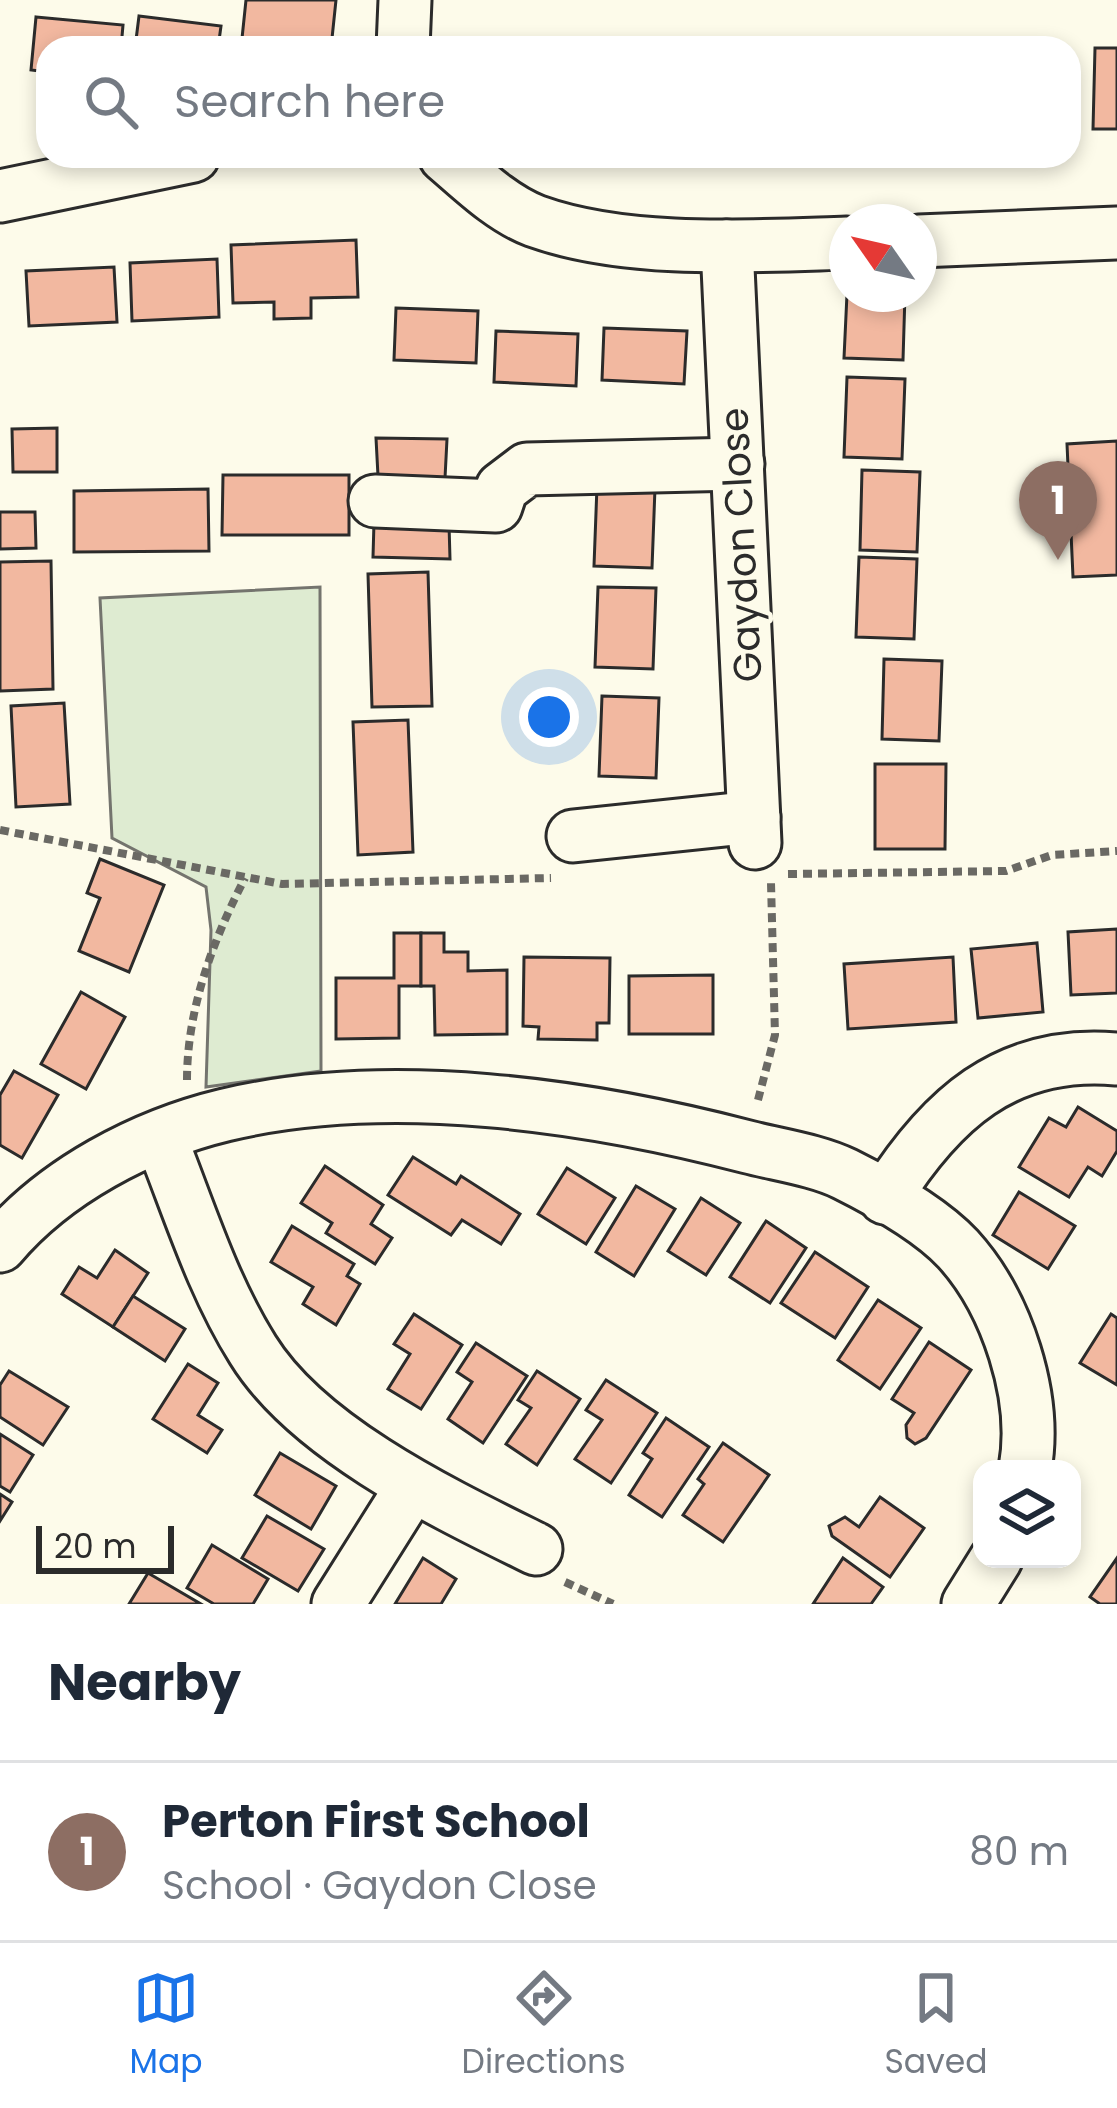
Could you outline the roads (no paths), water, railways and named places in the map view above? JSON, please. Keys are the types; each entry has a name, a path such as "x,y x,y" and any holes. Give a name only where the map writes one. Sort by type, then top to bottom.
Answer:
{"street":[{"path":"404,36 405,0"},
{"path":"0,196 135,168"},
{"path":"460,168 508,207 536,221 626,238 727,246 829,243"},
{"path":"937,241 1117,233"},
{"name":"Gaydon Close","path":"573,836 754,830 727,246"},
{"path":"375,501 496,506 502,488 527,469 737,464"},
{"path":"885,1198 939,1121 986,1086 1027,1069 1094,1057 1117,1059"},
{"path":"0,1246 25,1216 81,1176 224,1115 395,1098 497,1100 671,1127 842,1172 956,1246 984,1282 1021,1373 1030,1442 1027,1460"},
{"path":"174,1134 212,1268 254,1353 305,1406 411,1488 536,1549"},
{"path":"338,1604 411,1488"},
{"path":"968,1604 990,1568"}],"place":[{"name":"Perton First School","path":"1058,560"}]}
